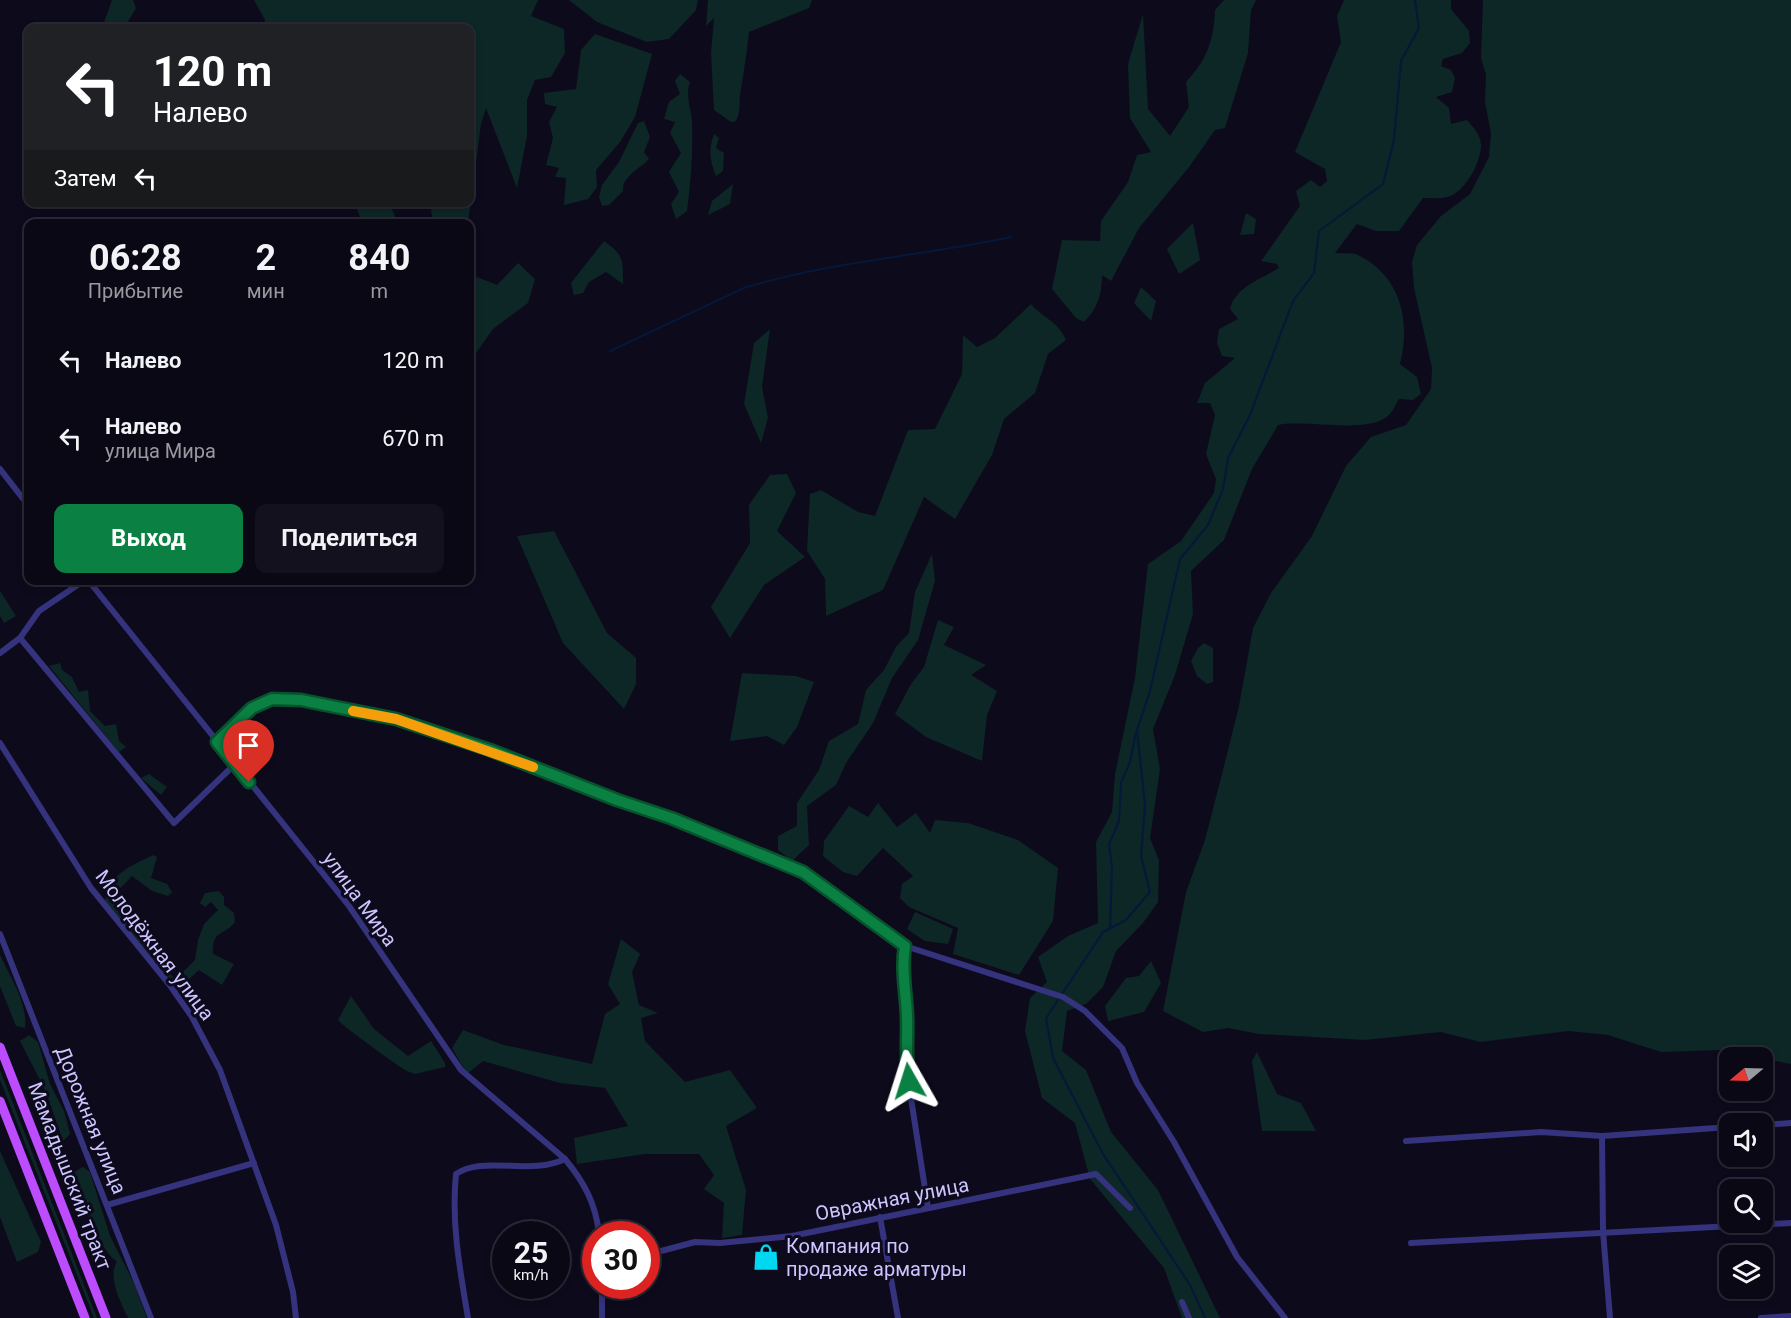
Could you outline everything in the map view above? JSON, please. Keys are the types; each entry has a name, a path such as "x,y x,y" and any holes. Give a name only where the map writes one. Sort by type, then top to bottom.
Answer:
{"main road":[{"name":"Мамадышский тракт","path":"0,1047 106,1318"},
{"name":"Мамадышский тракт","path":"0,1101 85,1318"}],"street":[{"path":"0,469 24,500"},
{"path":"0,653 20,638 39,611 78,585"},
{"name":"улица Мира","path":"90,585 349,906 461,1070 565,1159 590,1195 596,1221"},
{"path":"20,638 174,823 235,764"},
{"path":"217,742 252,708 272,699 301,700 396,719 490,750 617,800 671,818 803,872 905,946 1059,996 1085,1011 1122,1048 1137,1083 1174,1142 1237,1257 1285,1318"},
{"name":"Молодёжная улица","path":"0,743 90,888 169,984 192,1017 220,1070 276,1225 293,1292 296,1318"},
{"name":"Дорожная улица","path":"0,934 151,1318"},
{"path":"905,946 902,961 907,1016 906,1066 928,1208"},
{"path":"1773,1124 1791,1123"},
{"path":"1406,1141 1540,1132 1602,1136 1719,1128"},
{"path":"1602,1136 1603,1231 1610,1318"},
{"path":"468,1318 458,1259 454,1195 456,1174 464,1169 480,1166 542,1168 565,1159"},
{"path":"107,1205 254,1163"},
{"name":"Овражная улица","path":"660,1251 695,1242 720,1243 792,1236 1096,1174 1130,1209"},
{"path":"880,1217 898,1318"},
{"path":"1412,1243 1603,1231 1791,1223"},
{"path":"602,1299 602,1318"},
{"path":"1182,1302 1189,1318"},
{"path":"1761,1318 1791,1316"}],"green space":[{"path":"112,0 133,0 136,8 126,24 103,24"},
{"path":"254,0 538,0 531,16 564,29 565,53 551,77 535,80 527,100 527,136 517,188 486,108 481,124 474,177 474,24 264,24 265,20"},
{"path":"569,0 698,0 696,10 669,39 647,42 597,22"},
{"path":"708,0 812,0 809,8 749,32 739,113 736,121 731,122 714,110 711,53 714,18 706,26"},
{"path":"1224,0 1256,0 1251,10 1248,53 1225,128 1215,130 1189,167 1139,228 1111,281 1102,275 1098,300 1084,322 1076,318 1052,289 1062,240 1100,241 1101,221 1128,182 1137,155 1151,152 1130,118 1128,64 1143,14 1148,109 1170,136 1189,107 1186,82 1199,66 1208,49 1215,10"},
{"path":"1344,0 1451,0 1451,9 1469,31 1470,43 1462,53 1443,59 1441,66 1451,70 1455,78 1452,92 1436,97 1449,108 1451,124 1467,120 1472,125 1479,137 1481,151 1466,183 1454,194 1441,198 1423,198 1399,231 1376,231 1357,224 1335,253 1358,255 1373,264 1393,287 1403,316 1403,348 1400,364 1417,377 1421,394 1413,400 1399,399 1389,415 1380,421 1367,424 1278,425 1252,469 1224,540 1191,571 1193,614 1175,675 1153,729 1160,769 1150,838 1159,860 1158,902 1143,923 1116,951 1103,987 1086,1004 1067,1011 1062,1051 1086,1070 1111,1132 1158,1190 1220,1318 1182,1318 1164,1268 1090,1179 1075,1123 1042,1098 1025,1031 1030,998 1047,982 1038,957 1068,936 1098,923 1096,842 1112,812 1115,774 1135,678 1148,564 1181,541 1214,493 1216,479 1206,454 1215,415 1210,403 1197,403 1205,383 1235,358 1222,356 1217,343 1219,329 1238,319 1230,309 1237,295 1250,284 1279,268 1277,264 1261,261 1300,206 1296,191 1311,180 1320,187 1327,181 1325,169 1295,152 1341,42 1337,16"},
{"path":"1483,0 1791,0 1791,1064 1773,1060 1773,1047 1719,1047 1719,1050 1661,1052 1608,1035 1568,1031 1480,1042 1441,1032 1365,1040 1259,1034 1228,1028 1203,1032 1163,1011 1186,892 1205,840 1223,770 1239,706 1253,628 1271,593 1312,536 1346,466 1371,437 1406,425 1431,389 1432,368 1414,288 1412,262 1417,245 1441,216 1470,194 1489,157 1491,133 1485,102 1486,75 1481,58"},
{"path":"595,34 652,54 635,117 620,142 596,170 597,187 588,199 564,205 566,178 555,177 559,168 546,165 553,138 549,122 557,107 545,104 544,93 576,89 581,50"},
{"path":"680,74 690,82 688,97 692,122 692,155 687,211 676,219 671,204 679,192 669,172 681,153 670,133 675,122 664,119 669,102 680,94 675,81"},
{"path":"644,121 650,137 644,152 649,159 628,177 623,191 609,205 602,206 599,197 602,185 619,162 638,123"},
{"path":"714,134 719,138 716,148 724,153 723,171 716,176 710,155"},
{"path":"733,184 730,204 708,215 712,201"},
{"path":"356,207 391,207 396,219 372,219 360,217"},
{"path":"431,207 470,207 469,219 432,219"},
{"path":"1246,213 1256,219 1254,234 1240,235"},
{"path":"1193,223 1200,260 1179,274 1167,249"},
{"path":"604,241 619,254 623,269 623,284 606,272 589,282 583,293 574,295 571,283"},
{"path":"518,263 535,279 528,303 493,329 476,353 474,351 474,276 497,285"},
{"path":"1141,287 1156,301 1151,321 1134,303"},
{"path":"1031,304 1059,328 1066,340 1048,354 1035,393 1004,419 992,455 955,519 924,497 883,590 826,616 825,579 807,551 810,494 821,490 858,512 875,516 908,430 935,429 962,374 963,335 977,347 995,338"},
{"path":"770,329 762,387 768,418 761,443 744,404 754,343"},
{"path":"787,474 796,493 777,531 805,557 764,585 730,638 711,607 750,543 749,505 770,475"},
{"path":"554,531 607,633 636,658 636,684 624,709 563,643 517,536"},
{"path":"932,554 935,581 918,640 892,678 873,723 846,763 836,785 807,806 809,845 792,861 778,850 778,836 797,826 797,803 819,770 829,741 858,724 866,690 884,670 896,647 909,633 915,592"},
{"path":"0,591 16,616 4,623 0,616"},
{"path":"938,620 954,627 944,645 986,665 971,675 997,691 987,715 982,761 926,737 895,714 911,684 924,667"},
{"path":"1204,643 1213,648 1213,682 1207,684 1197,676 1191,661 1198,648"},
{"path":"60,663 62,670 72,677 79,692 88,690 90,711 105,726 116,724 119,741 126,747 119,752 49,666"},
{"path":"742,673 796,676 814,682 797,727 784,745 767,736 730,741"},
{"path":"149,774 167,787 161,795 141,778"},
{"path":"878,803 897,827 916,813 930,833 935,820 968,823 1018,840 1058,868 1053,921 1019,975 953,954 958,928 909,907 900,898 902,884 913,876 883,848 857,876 843,872 823,856 824,841 849,806 868,817"},
{"path":"153,855 157,857 151,878 167,884 172,892 168,896 152,891 132,876 112,897 176,981 177,990 105,902 111,884 122,872"},
{"path":"219,891 224,897 224,905 234,913 235,922 219,934 214,941 213,954 234,964 222,985 199,970 189,979 182,973 195,960 198,940 204,924 218,910 211,902 205,907 200,903 205,893"},
{"path":"915,912 953,929 948,944 925,941 907,929"},
{"path":"621,939 640,954 632,972 639,1005 658,1013 641,1018 645,1041 685,1082 730,1070 757,1108 726,1126 746,1190 742,1235 722,1238 724,1203 704,1189 714,1175 699,1154 645,1154 577,1164 574,1138 628,1126 605,1088 560,1083 483,1061 467,1074 452,1048 463,1030 504,1045 592,1064 605,1014 620,1004 608,984"},
{"path":"0,955 21,1000 25,1028 16,1026 0,986"},
{"path":"1151,961 1161,983 1144,1012 1108,1021 1105,1006 1126,978 1139,976"},
{"path":"351,996 374,1029 408,1056 431,1041 445,1063 445,1067 415,1074 402,1068 359,1037 338,1020"},
{"path":"29,1035 38,1042 50,1084 64,1111 70,1134 63,1141 46,1092 20,1041"},
{"path":"1257,1052 1277,1094 1301,1103 1316,1131 1262,1131 1252,1061"},
{"path":"0,1070 97,1318 94,1318 0,1080"},
{"path":"0,1151 41,1242 38,1252 17,1262 0,1217"},
{"path":"83,1167 90,1172 110,1236 133,1281 147,1318 128,1318 122,1305 114,1282 114,1268 117,1262 108,1253 95,1232 74,1172"}],"waterway":[{"path":"1205,1318 1190,1285 1103,1154 1053,1058 1046,1018 1103,932 1126,920 1150,892 1141,856 1145,805 1137,730 1150,691 1180,559 1208,525 1223,489 1228,458 1250,415 1293,301 1314,273 1319,231 1383,184 1394,140 1401,61 1419,28 1415,0"},
{"path":"610,351 744,288 810,271 1011,237"},
{"path":"1110,928 1112,868 1109,844 1119,821 1121,783 1130,762 1136,732"}],"slow traffic":[{"path":"353,711 396,719 490,750 533,767"}],"place":[{"name":"Компания по продаже арматуры","path":"766,1257"}],"route":[{"path":"249,782 217,742 252,708 272,699 301,700 396,719 490,750 617,800 671,818 803,872 905,946 902,961 907,1016 906,1066 909,1081"}]}
